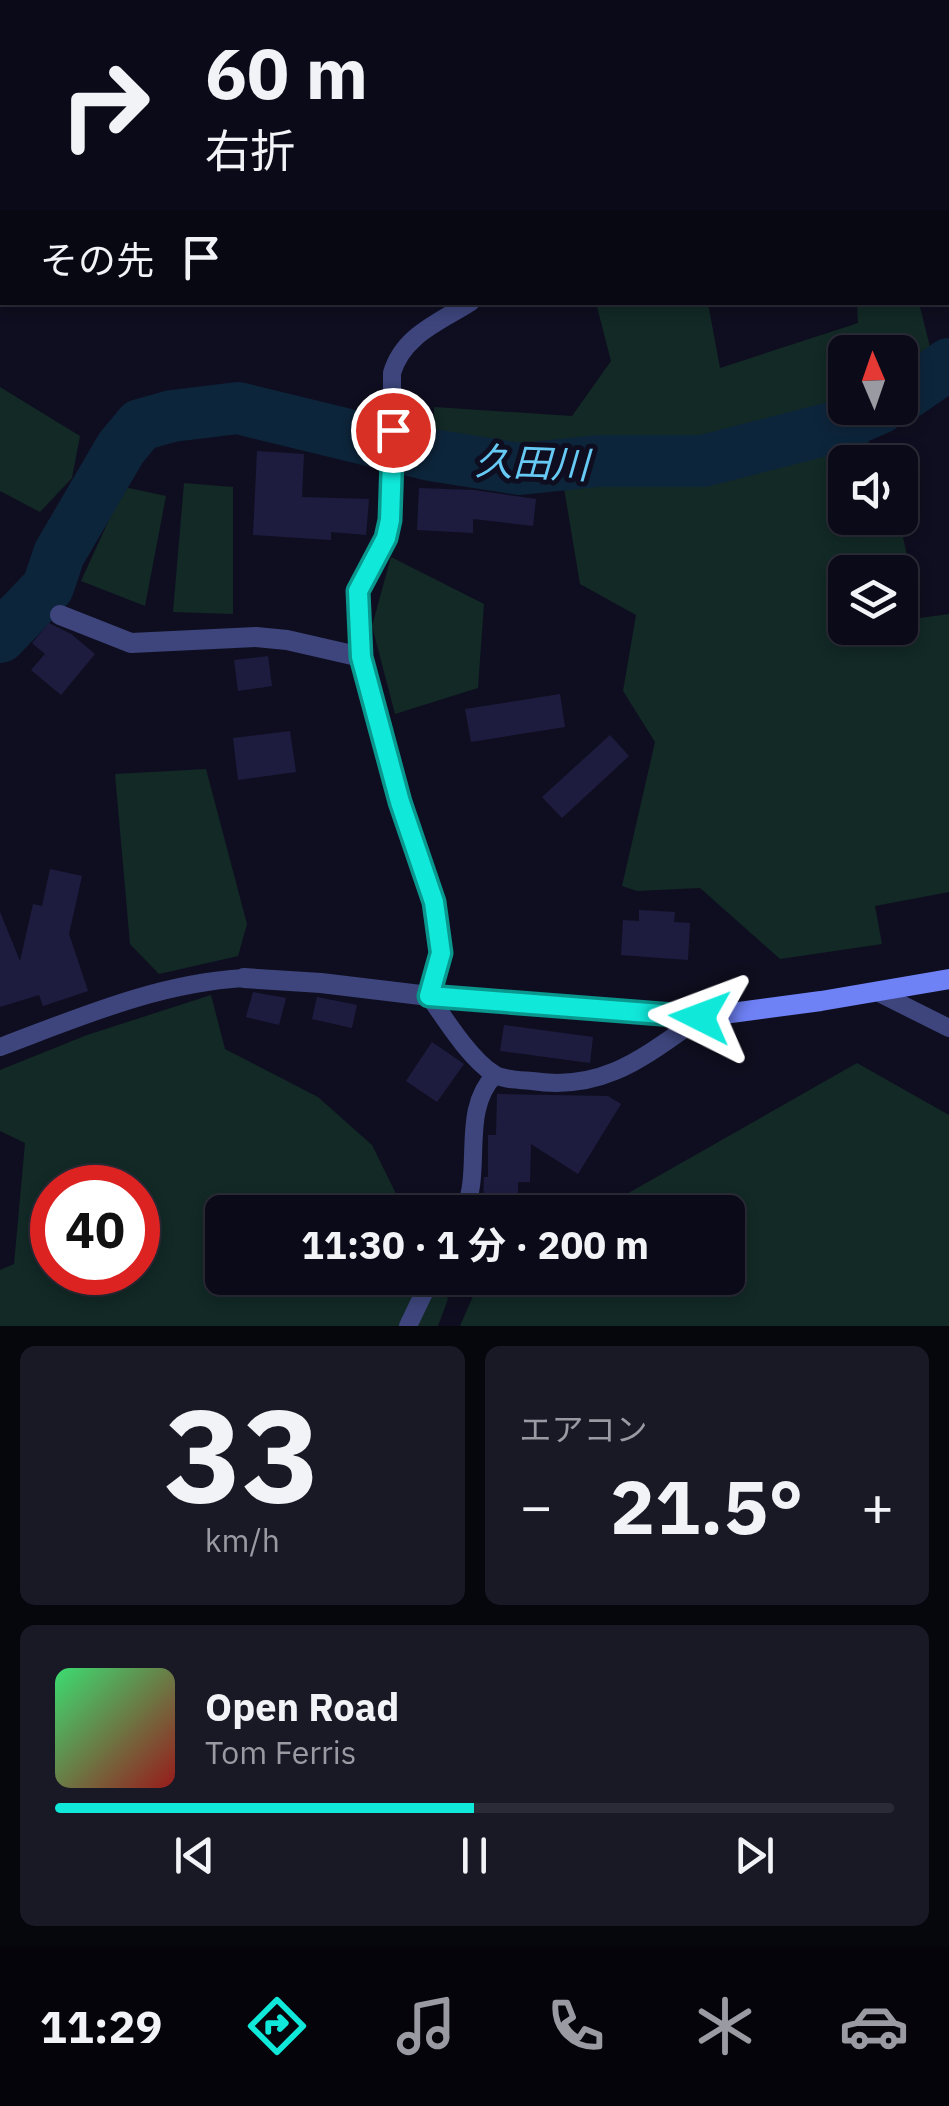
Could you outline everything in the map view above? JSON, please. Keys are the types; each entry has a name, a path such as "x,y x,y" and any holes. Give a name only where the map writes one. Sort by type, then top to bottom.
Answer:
{"street":[{"path":"60,615 131,642 256,637 361,657 400,802 434,902 441,953 429,996"},
{"path":"244,978 700,1017 949,978"}],"lane":[{"path":"361,657 358,591 386,538 390,520 392,373 397,354 410,340 467,305"},
{"path":"0,1047 160,990 204,980 244,978"},
{"path":"877,992 949,1028"},
{"path":"429,996 449,1026 495,1075 550,1084 586,1082 630,1066 700,1017"},
{"path":"470,1195 474,1183 477,1106 495,1075"},
{"path":"408,1326 423,1295"}],"green space":[{"path":"597,305 708,305 720,368 858,323 857,305 920,305 930,347 918,355 918,335 828,335 828,425 861,425 870,445 828,445 828,535 903,535 907,555 828,555 828,645 918,645 918,608 920,618 949,614 949,892 875,906 882,944 780,959 700,888 637,891 622,886 655,742 623,691 636,615 580,584 557,446 434,444 434,407 572,416 611,361"},
{"path":"0,387 80,436 72,478 40,512 0,491"},
{"path":"184,483 233,487 233,614 173,612"},
{"path":"124,487 166,496 145,606 81,581"},
{"path":"391,557 484,604 478,688 395,714 372,626"},
{"path":"206,769 247,924 238,956 159,974 130,944 115,774"},
{"path":"211,995 225,1049 318,1097 372,1145 397,1195 205,1195 205,1295 446,1295 448,1299 438,1326 0,1326 0,1270 14,1264 25,1143 0,1131 0,1070 87,1035"},
{"path":"857,1063 949,1115 949,1326 460,1326 474,1295 745,1295 745,1195 625,1195"}],"building":[{"path":"257,451 304,454 302,497 369,499 366,535 331,532 331,540 253,535"},
{"path":"419,488 474,490 536,499 533,526 473,519 473,533 417,530"},
{"path":"49,623 71,634 95,654 61,695 31,670 45,654 32,643"},
{"path":"268,656 272,686 238,691 234,660"},
{"path":"560,694 565,727 471,742 465,709"},
{"path":"290,731 296,772 238,780 233,738"},
{"path":"610,735 629,756 562,818 542,797"},
{"path":"50,869 82,876 69,934 88,991 43,1006 39,995 0,1007 0,912 20,961 33,904 42,906"},
{"path":"639,910 675,912 674,922 690,923 688,960 621,955 623,920 639,921"},
{"path":"253,992 286,998 279,1025 246,1017"},
{"path":"317,997 357,1005 352,1028 312,1019"},
{"path":"504,1025 593,1037 590,1063 500,1051"},
{"path":"432,1042 464,1064 437,1102 406,1081"},
{"path":"497,1094 608,1096 621,1104 578,1174 531,1144 530,1182 518,1182 518,1195 483,1195 484,1177 488,1177 488,1135 496,1135"}],"waterway":[{"name":"久田川","path":"918,386 949,364"},
{"name":"久田川","path":"0,637 48,587 59,554 121,448 140,425 172,416 238,408 431,455 520,469 598,461 703,461 841,425"}],"route":[{"path":"393,430 390,520 386,538 358,591 361,657 400,802 434,902 441,953 429,996 700,1017"}]}
